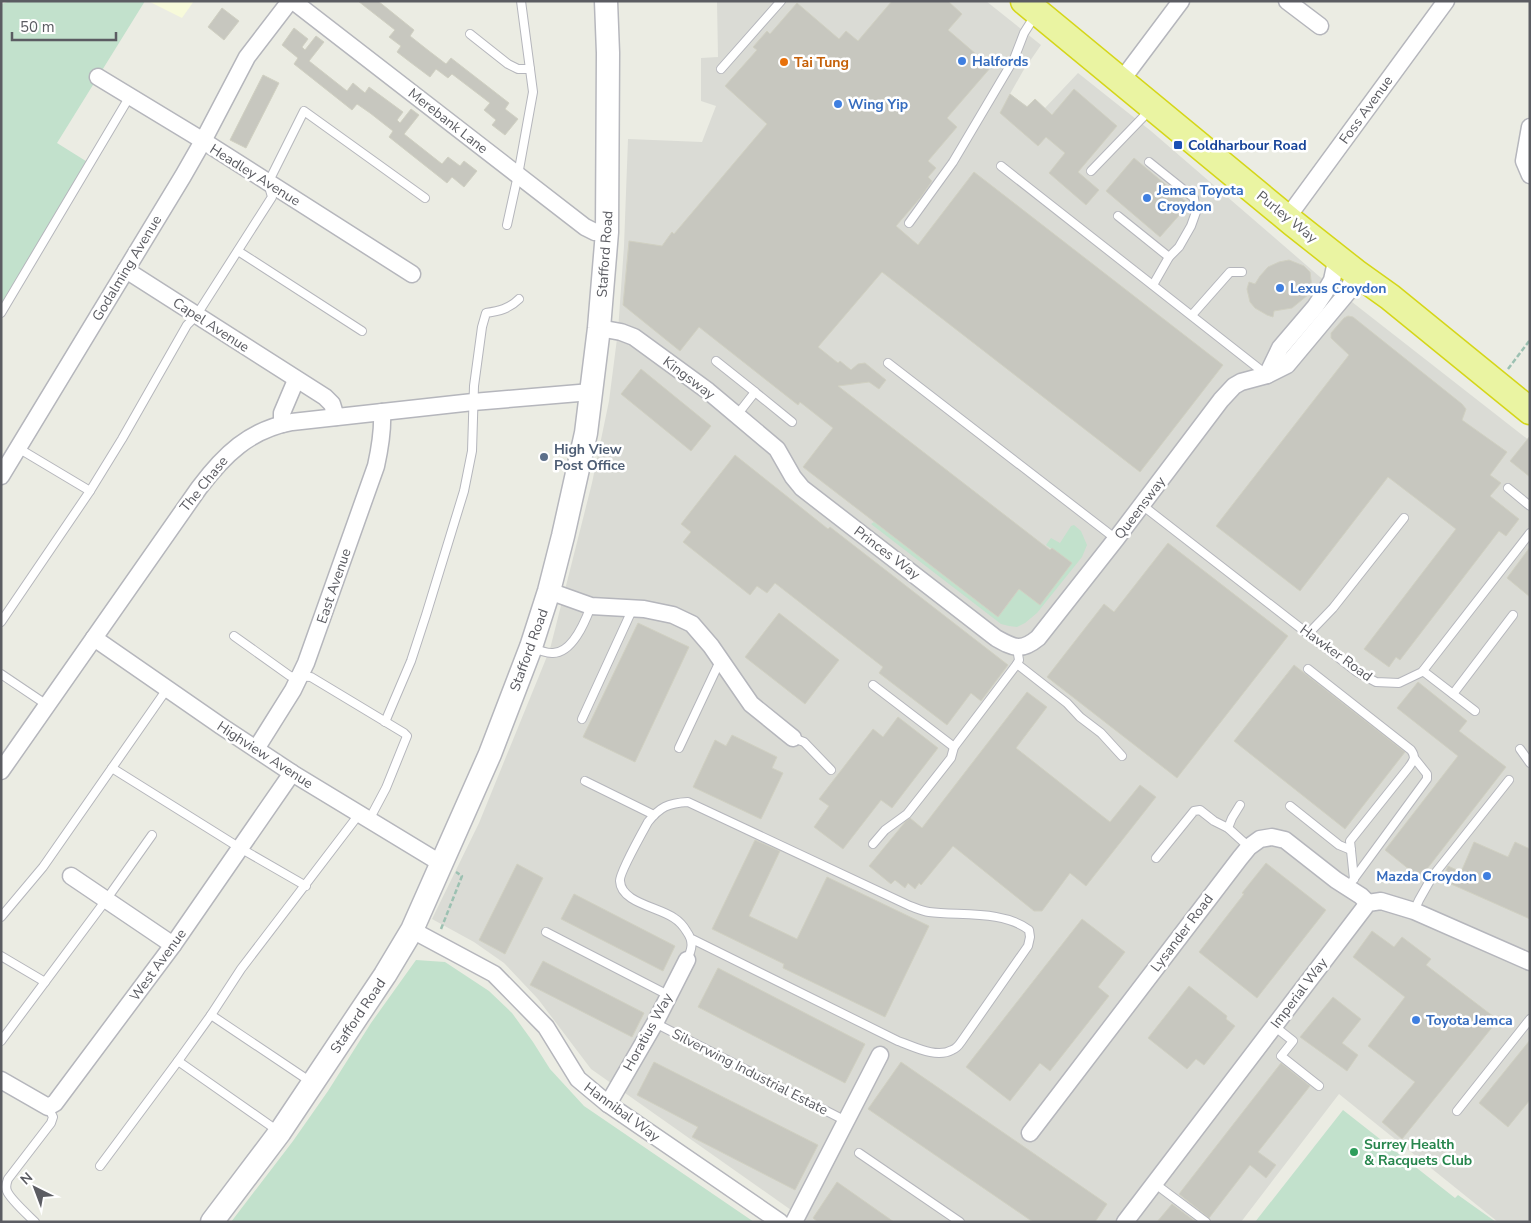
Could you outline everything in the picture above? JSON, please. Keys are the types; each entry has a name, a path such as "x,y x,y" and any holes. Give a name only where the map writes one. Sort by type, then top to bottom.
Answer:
{"highway":[{"name":"Purley Way","path":"1030,7 1287,218 1398,303 1530,411"}],"main road":[{"name":"Stafford Road","path":"212,1222 280,1132 385,975 412,930 490,754 531,647 550,591 580,461 599,328 607,232 608,53 606,1"}],"street":[{"name":"Merebank Lane","path":"247,57 292,1 585,227 595,232 607,232"},
{"path":"1121,82 1181,1"},
{"path":"1287,1 1320,26"},
{"name":"Foss Avenue","path":"1287,218 1446,1"},
{"name":"Godalming Avenue","path":"1,476 203,141 247,57"},
{"name":"Headley Avenue","path":"98,77 203,141 412,274"},
{"path":"1530,127 1524,161 1530,175"},
{"path":"1267,375 1280,348 1346,264"},
{"name":"Queensway","path":"1017,648 1024,647 1038,638 1116,540 1227,393 1241,382 1267,375 1287,365 1348,292 1346,264"},
{"name":"Capel Avenue","path":"126,270 330,401 334,407 336,417"},
{"name":"Kingsway","path":"599,328 621,332 634,337 771,442"},
{"path":"282,424 282,413 296,380"},
{"name":"The Chase","path":"1,771 194,495 219,463 248,438 282,424 473,402 591,392"},
{"name":"East Avenue","path":"256,749 301,676 325,612 376,466 382,432 382,412"},
{"name":"Princes Way","path":"771,442 784,458 793,477 802,488 996,638 1017,648"},
{"path":"550,591 591,606 644,609 672,615 692,624 711,646 751,704 793,738"},
{"name":"Highview Avenue","path":"94,638 292,773 442,864"},
{"name":"West Avenue","path":"48,1107 55,1103 66,1089 173,945 292,773"},
{"name":"Lysander Road","path":"1030,1133 1234,866 1249,847 1260,839 1272,837 1285,840 1350,883 1368,903"},
{"path":"71,876 173,945"},
{"path":"1368,903 1381,901 1414,911 1530,962"},
{"name":"Imperial Way","path":"1125,1222 1368,903"},
{"name":"Hannibal Way","path":"412,930 494,974 546,1027 578,1079 608,1104 780,1222"},
{"name":"Horatius Way","path":"608,1104 655,1023 687,960"},
{"path":"794,1222 880,1055"},
{"path":"1,1080 48,1107"}],"lane":[{"path":"507,225 533,92 521,1"},
{"path":"721,69 781,1"},
{"path":"909,223 953,162 1014,59 1024,33 1030,7"},
{"path":"470,34 508,64 518,68 530,69"},
{"path":"1,313 130,96"},
{"path":"1091,171 1152,108"},
{"path":"1,622 90,491 187,325 196,316 272,197 268,183 304,111 425,198"},
{"path":"1149,162 1194,198 1196,212 1191,226 1179,247 1169,257 1153,286"},
{"path":"1002,166 1267,375"},
{"path":"1118,216 1169,257"},
{"path":"238,251 362,331"},
{"path":"1192,316 1230,272 1242,272"},
{"path":"385,722 411,660 464,491 472,451 474,386 482,327 486,313 496,312 512,306 519,299"},
{"path":"716,361 792,422"},
{"path":"888,363 1116,540"},
{"path":"737,415 755,392"},
{"path":"18,448 90,491"},
{"path":"1508,488 1530,506"},
{"name":"Hawker Road","path":"1142,505 1357,672 1376,682 1398,683 1422,671 1530,533"},
{"path":"1308,634 1333,608 1404,518"},
{"path":"531,647 556,653 568,646 573,642 591,606"},
{"path":"582,719 633,608"},
{"path":"1453,694 1513,615"},
{"path":"100,1166 178,1061 241,969 306,886 365,817 386,788 406,740 407,736 404,733 311,677 290,676 234,636"},
{"path":"873,844 885,830 907,814 951,758 954,747 1017,664 1019,660 1017,648"},
{"path":"679,748 720,661"},
{"path":"1017,664 1067,703 1122,756"},
{"path":"1308,669 1412,750 1414,759 1427,774 1427,779 1350,883"},
{"path":"1422,671 1475,711"},
{"path":"1,674 47,706"},
{"path":"873,685 954,747"},
{"path":"1,917 44,867 167,689"},
{"path":"793,738 804,742 831,770"},
{"path":"1520,749 1530,763"},
{"path":"1350,883 1350,841 1414,759"},
{"path":"112,768 240,848 306,886"},
{"path":"1414,911 1418,900 1432,877 1509,780"},
{"path":"585,781 654,815"},
{"path":"688,802 910,906 927,912 1007,919 1029,930 1030,937 1028,946 961,1042 952,1051 943,1053 932,1052 898,1041 692,939 684,927 674,918 628,896 621,889 619,878 648,822 662,807 675,803 688,802"},
{"path":"1228,828 1240,805"},
{"path":"1290,806 1339,845 1351,850"},
{"path":"1156,858 1194,811 1200,810 1214,821 1228,828 1249,847"},
{"path":"1,1041 152,835"},
{"path":"546,932 668,995"},
{"path":"687,960 691,952 692,939"},
{"path":"1,956 45,982"},
{"path":"211,1014 312,1083"},
{"path":"1456,1112 1530,1019"},
{"name":"Silverwing Industrial Estate","path":"655,1023 846,1121"},
{"path":"1274,1026 1293,1041 1281,1056 1319,1086"},
{"path":"178,1061 280,1132"},
{"path":"35,1222 11,1196 6,1185 8,1179 51,1123 53,1117 48,1107"},
{"path":"859,1153 960,1222"},
{"path":"1154,1183 1206,1222"}],"path":[{"path":"1495,383 1530,340"},
{"path":"436,942 462,876 442,864"}],"shaded area":[{"path":"11,1 145,1 57,143 89,163 1,311 1,4"},
{"path":"148,1 194,1 182,18"},
{"path":"717,1 986,1 1041,45 1010,94 1027,106 1035,99 1045,108 1078,73 1151,131 1320,277 1530,441 1530,1222 1498,1222 1339,1094 1241,1222 808,1222 591,1069 538,999 504,963 474,942 432,919 479,823 550,649 592,483 609,401 618,331 624,246 628,139 702,142 716,106 701,101 701,58 718,57"},
{"path":"874,522 998,617 1018,590 1071,563 1046,545 1051,538 1060,543 1071,526 1074,525 1081,531 1087,545 1082,557 1037,613 1017,627 1001,624 871,524"},
{"path":"416,960 445,962 489,991 512,1013 550,1069 584,1106 754,1222 231,1222 293,1141 328,1091 371,1023"},
{"name":"Surrey Health & Racquets Club","path":"1343,1110 1455,1198 1458,1195 1496,1222 1255,1222"}],"building":[{"path":"358,1 378,1 414,30 410,36 429,51 446,64 451,58 509,103 505,109 518,119 505,135 492,125 496,120 484,110 490,103 452,74 448,78 436,69 430,77 397,52 401,46 389,37 395,30"},
{"path":"892,1 948,1 962,14 948,30 991,67 947,118 957,127 928,161 936,168 928,177 932,181 896,226 918,245 974,172 1223,365 1140,472 882,272 818,347 838,363 840,361 851,370 858,364 865,363 886,380 879,389 869,382 838,386 1050,550 1052,548 1072,563 1040,605 1019,589 998,617 803,467 833,428 800,402 798,405 699,327 680,351 623,305 629,241 662,246 672,232 674,234 767,124 725,86 757,50 753,47 767,31 770,34 797,3 839,39 846,31 858,41"},
{"path":"222,8 239,21 224,40 208,27"},
{"path":"294,28 308,39 302,47 305,50 316,36 324,42 309,61 347,91 353,83 365,93 369,87 403,112 397,120 400,123 411,109 419,115 404,134 442,164 448,157 460,166 464,161 477,171 464,187 452,177 447,183 389,137 393,131 370,113 357,104 352,110 294,64 298,58 282,45"},
{"path":"263,75 279,83 246,148 230,140"},
{"path":"1074,89 1117,126 1078,172 1099,190 1086,205 1049,173 1065,153 1046,137 1038,146 1000,113 1010,94 1027,107 1035,99 1052,115"},
{"name":"Jemca Toyota Croydon","path":"1134,158 1189,204 1160,237 1106,191"},
{"name":"Lexus Croydon","path":"1289,260 1304,266 1310,272 1312,288 1308,295 1292,308 1274,311 1273,317 1267,315 1255,308 1250,302 1247,289 1249,282 1255,284 1268,267"},
{"path":"1348,316 1353,317 1462,404 1466,409 1462,420 1507,452 1490,475 1501,483 1490,496 1519,519 1506,536 1499,531 1400,660 1396,657 1389,667 1364,649 1456,529 1388,477 1300,591 1216,526 1349,355 1331,338 1331,333"},
{"path":"641,369 711,426 691,451 621,394"},
{"path":"1530,436 1530,477 1510,461"},
{"path":"735,455 828,529 830,527 1008,665 981,701 971,693 947,725 879,673 883,667 775,583 767,593 757,586 750,595 683,542 691,532 681,524"},
{"path":"1168,543 1288,636 1177,778 1047,677 1104,604 1114,612"},
{"path":"1530,547 1530,597 1507,578"},
{"path":"779,613 839,660 805,704 745,657"},
{"path":"638,623 689,647 635,762 583,737"},
{"path":"1294,665 1405,752 1345,829 1234,741"},
{"path":"1418,682 1467,721 1459,731 1506,767 1420,878 1385,850 1458,756 1397,708"},
{"path":"1027,692 1047,707 1016,748 1110,822 1140,785 1156,797 1086,886 1070,873 1042,911 1034,911 953,846 921,885 919,883 915,889 908,883 905,888 895,880 891,884 869,866 910,818 922,828"},
{"path":"898,717 938,748 892,808 881,800 843,849 814,827 829,806 819,799 873,729 883,737"},
{"path":"732,735 777,757 772,768 783,773 761,819 693,787 715,740 726,746"},
{"path":"755,840 780,851 749,916 797,939 827,877 929,926 885,1017 783,968 784,964 712,929"},
{"name":"Mazda Croydon","path":"1474,842 1508,857 1515,842 1530,849 1530,919 1442,880 1448,866 1461,872"},
{"path":"1266,863 1326,910 1257,998 1199,952"},
{"path":"517,864 543,878 505,954 479,940"},
{"path":"574,894 675,946 663,971 561,919"},
{"path":"1082,919 1125,952 1098,987 1109,996 1050,1071 1040,1063 1010,1101 966,1067"},
{"path":"1372,931 1394,947 1402,937 1431,959 1426,965 1498,1020 1402,1139 1382,1122 1415,1082 1368,1046 1405,997 1353,957"},
{"path":"543,961 644,1013 632,1037 530,985"},
{"path":"718,968 865,1044 845,1083 698,1007"},
{"path":"1189,986 1227,1016 1226,1019 1235,1026 1204,1065 1196,1059 1187,1069 1148,1038"},
{"path":"1333,997 1361,1019 1342,1043 1358,1055 1347,1071 1300,1037"},
{"path":"1530,1040 1530,1100 1508,1127 1479,1103"},
{"path":"654,1062 818,1145 795,1190 692,1137 698,1127 637,1095"},
{"path":"901,1062 1107,1204 1095,1222 1033,1222 868,1109"},
{"path":"1281,1063 1310,1086 1258,1152 1276,1165 1266,1178 1250,1165 1209,1218 1179,1194"},
{"path":"837,1182 894,1222 818,1222 813,1218"},
{"path":"1172,1204 1196,1222 1157,1222"}],"place":[{"name":"Halfords","path":"962,61"},
{"name":"Tai Tung","path":"784,62"},
{"name":"Wing Yip","path":"838,104"},
{"name":"Coldharbour Road","path":"1178,145"},
{"name":"Jemca Toyota Croydon","path":"1147,198"},
{"name":"Lexus Croydon","path":"1280,288"},
{"name":"High View Post Office","path":"544,457"},
{"name":"Mazda Croydon","path":"1487,876"},
{"name":"Toyota Jemca","path":"1416,1020"},
{"name":"Surrey Health & Racquets Club","path":"1354,1152"}]}
